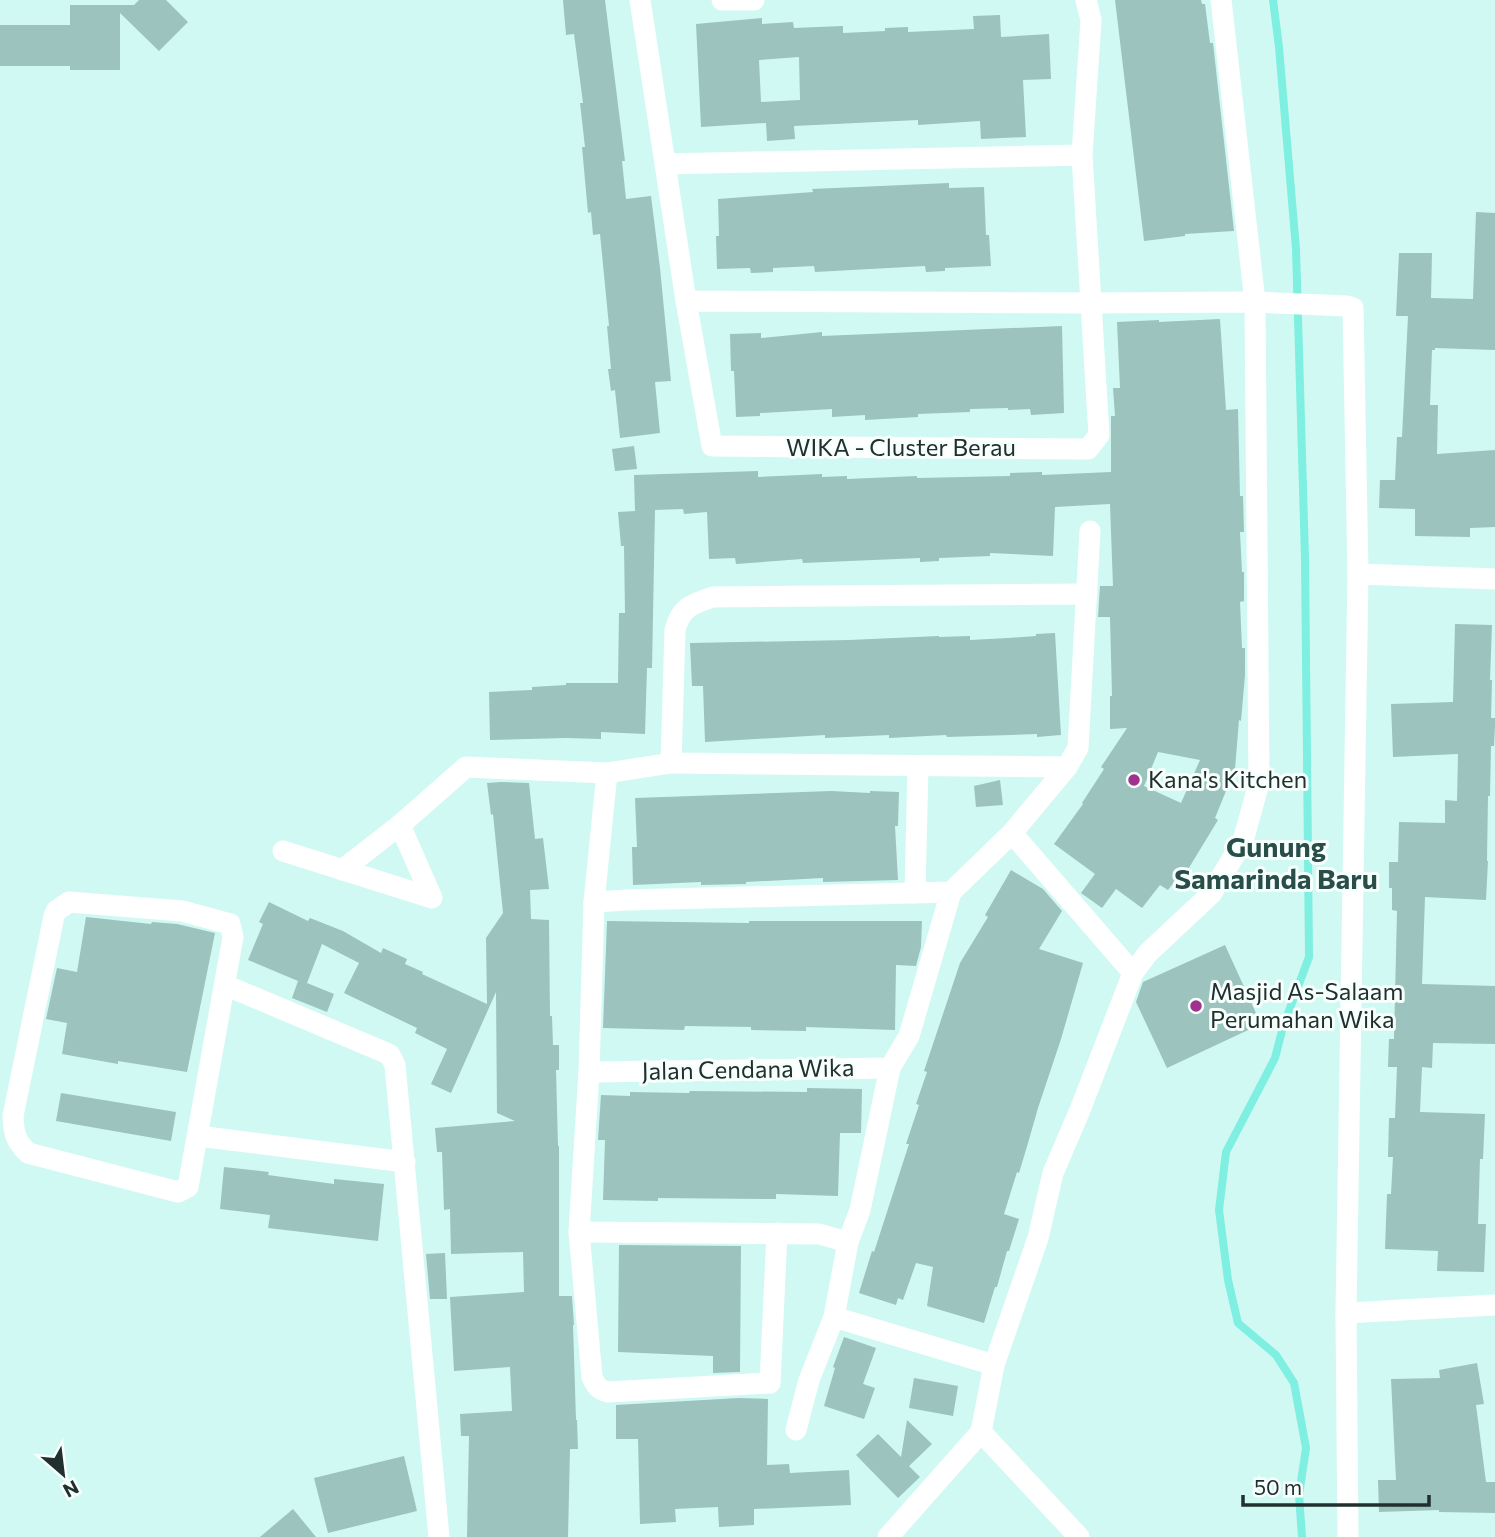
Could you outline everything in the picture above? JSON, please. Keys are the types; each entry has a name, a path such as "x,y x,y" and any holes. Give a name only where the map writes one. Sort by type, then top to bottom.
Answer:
{"street":[{"name":"WIKA - Cluster Berau","path":"640,0 686,302 712,446 1087,449 1099,435 1082,155 1091,20 1086,0"},
{"path":"722,0 754,0"},
{"path":"888,1537 981,1432 994,1366 1038,1238 1052,1173 1080,1110 1133,973 1148,953 1212,894 1243,841 1259,783 1259,302 1221,0"},
{"path":"665,164 1082,155"},
{"path":"686,302 1259,302 1353,308 1358,574 1346,1313 1348,1537"},
{"name":"Jalan Cendana Wika","path":"589,1072 890,1069 909,1036 951,892 1012,833 1067,767 1078,748 1090,531"},
{"path":"1358,574 1495,579"},
{"path":"671,763 675,630 678,616 692,604 713,597 1087,594"},
{"path":"342,870 400,825 466,767 607,772 671,763 1067,767"},
{"path":"915,893 919,766"},
{"path":"607,772 594,902 589,1072 579,1232 592,1377 596,1386 608,1392 809,1380"},
{"path":"284,851 432,898 400,825"},
{"path":"1012,833 1133,973"},
{"path":"594,902 951,892"},
{"path":"69,902 182,911 230,924 233,937 225,985 188,1187 178,1192 28,1153 17,1142 13,1116 54,916 62,906 69,902"},
{"path":"225,985 390,1055 395,1065 439,1537"},
{"path":"796,1430 809,1380 834,1317 848,1242 860,1210 890,1069"},
{"path":"198,1136 405,1162"},
{"path":"579,1232 820,1234 848,1242"},
{"path":"771,1382 777,1233"},
{"path":"1346,1313 1495,1304"},
{"path":"834,1317 994,1366"},
{"path":"981,1432 1079,1537"}],"building":[{"path":"139,0 166,0 188,22 159,51 120,13 120,70 70,70 70,66 0,66 0,25 70,25 70,5 134,5"},
{"path":"563,0 605,0 625,161 622,161 626,199 651,196 671,381 655,382 660,433 620,438 615,390 611,391 608,369 611,369 609,326 600,234 593,235 591,212 588,213 580,103 583,103 574,34 566,35"},
{"path":"1115,0 1201,0 1202,4 1205,4 1210,43 1213,43 1234,231 1185,234 1144,241"},
{"path":"1000,15 1001,37 1049,34 1051,79 1023,80 1026,137 981,139 980,121 918,125 918,120 794,126 795,139 767,141 766,123 701,127 696,24 762,18 762,24 793,22 794,28 843,26 843,33 908,27 908,32 974,29 973,16","holes":["799,57 800,100 761,102 759,60"]},
{"path":"949,183 949,188 984,187 986,235 989,235 991,266 945,268 945,271 926,272 925,266 815,272 814,266 773,268 773,272 751,273 750,268 717,269 718,199 813,192 812,189"},
{"path":"1476,212 1495,213 1495,350 1432,350 1430,405 1438,405 1437,454 1495,450 1495,527 1470,528 1470,537 1415,536 1415,509 1379,508 1380,480 1395,480 1397,437 1402,437 1408,316 1396,316 1399,253 1432,253 1431,298 1473,299"},
{"path":"1220,319 1226,410 1238,409 1240,496 1243,496 1244,532 1240,532 1244,601 1240,602 1245,675 1235,769 1215,818 1218,820 1187,871 1184,869 1168,890 1160,885 1142,908 1116,889 1102,908 1081,893 1095,874 1054,844 1083,804 1104,769 1101,767 1127,728 1110,729 1110,617 1098,617 1100,586 1113,586 1110,504 1055,507 1053,556 990,553 990,556 939,558 939,561 920,562 920,558 803,563 802,559 736,564 735,558 709,559 707,512 684,514 683,509 655,510 652,668 647,668 645,734 601,732 601,739 490,740 489,692 532,690 532,687 566,683 618,683 619,613 625,613 624,546 621,546 618,512 635,511 634,475 758,471 758,477 822,474 822,477 847,476 847,479 1111,472 1111,416 1115,416 1113,388 1120,388 1117,322","holes":["1158,752 1200,760 1181,803 1144,786"]},
{"path":"1062,326 1064,413 1031,415 1030,409 970,409 970,412 865,420 865,415 832,417 832,409 736,417 730,334 761,333 761,338 822,332 822,336"},
{"path":"634,446 637,469 615,471 612,449"},
{"path":"1455,624 1492,625 1491,718 1495,718 1495,725 1488,796 1486,900 1425,897 1422,984 1495,986 1495,1044 1433,1043 1432,1068 1422,1067 1420,1112 1485,1114 1483,1159 1480,1159 1478,1224 1486,1224 1484,1272 1437,1271 1438,1251 1385,1249 1387,1194 1391,1194 1393,1157 1388,1157 1389,1118 1395,1118 1397,1067 1388,1067 1389,1039 1394,1039 1397,911 1392,910 1389,862 1398,862 1399,822 1445,823 1445,800 1457,801 1458,754 1393,757 1391,704 1453,702"},
{"path":"1055,633 1061,735 889,738 889,735 825,738 825,735 705,742 703,686 692,686 690,643 939,636 970,636 970,640"},
{"path":"1000,780 1003,805 976,807 974,786"},
{"path":"487,783 529,783 535,839 543,838 549,889 530,890 531,919 549,920 550,1016 553,1045 559,1045 559,1070 556,1070 559,1296 572,1296 578,1449 570,1449 568,1537 467,1537 469,1436 461,1436 460,1414 512,1411 510,1367 454,1371 450,1297 524,1292 523,1252 451,1254 450,1209 444,1210 442,1152 437,1152 435,1128 515,1121 497,1113 496,992 451,1093 431,1084 447,1049 415,1033 417,1028 344,993 359,963 322,944 307,983 334,994 327,1012 292,998 298,981 248,960 263,924 259,922 269,902 308,921 310,918 343,931 381,953 383,948 407,959 405,964 423,972 422,974 487,1004 486,938 503,913 493,814 491,815"},
{"path":"831,791 899,792 898,826 895,826 898,880 823,882 823,878 746,884 701,885 701,882 633,885 632,847 637,847 635,798"},
{"path":"1011,870 1043,889 1062,911 1039,949 1083,963 1004,1214 1019,1219 984,1323 927,1306 933,1267 916,1263 903,1300 898,1298 896,1305 859,1293 909,1144 906,1144 927,1072 924,1071 960,963 988,917 985,915"},
{"path":"86,917 177,924 215,933 187,1072 62,1054 67,1023 46,1019 57,968 77,972"},
{"path":"607,921 922,921 921,947 916,966 896,965 895,1030 806,1027 806,1031 751,1030 751,1027 685,1026 684,1030 603,1028"},
{"name":"Masjid As-Salaam Perumahan Wika","path":"1225,945 1261,1024 1167,1068 1136,1002 1143,982"},
{"path":"807,1088 862,1089 861,1133 840,1133 838,1196 776,1194 776,1199 603,1200 605,1140 598,1140 601,1095 630,1096 630,1092 690,1091 807,1092"},
{"path":"61,1093 176,1112 171,1141 56,1121"},
{"path":"224,1167 334,1184 334,1179 384,1184 378,1241 268,1228 270,1215 220,1209"},
{"path":"619,1245 741,1246 740,1372 713,1373 713,1356 618,1352"},
{"path":"445,1253 447,1299 430,1299 426,1254"},
{"path":"844,1337 876,1348 863,1384 875,1388 864,1419 824,1406 835,1368 833,1367"},
{"path":"1477,1363 1484,1404 1476,1405 1486,1482 1495,1482 1495,1513 1439,1510 1379,1512 1378,1480 1396,1480 1391,1379 1440,1378 1439,1370"},
{"path":"914,1378 958,1386 953,1416 909,1408"},
{"path":"739,1398 768,1399 767,1465 789,1464 790,1473 849,1470 851,1505 754,1509 754,1525 719,1527 718,1507 675,1509 676,1522 640,1524 638,1439 616,1439 616,1405"},
{"path":"907,1420 932,1444 909,1466 920,1477 898,1498 856,1455 878,1434 901,1457"},
{"path":"404,1456 417,1511 328,1533 314,1478"},
{"path":"293,1509 316,1537 260,1537"}],"waterway":[{"path":"1273,0 1296,249 1305,558 1309,957 1283,1027 1275,1058 1226,1152 1219,1210 1228,1280 1238,1323 1276,1355 1294,1383 1306,1448 1299,1495 1302,1537"}],"place":[{"name":"Kana's Kitchen","path":"1134,780"},
{"name":"Masjid As-Salaam Perumahan Wika","path":"1196,1006"}],"district":[{"name":"Gunung Samarinda Baru","path":"1276,863"}]}
